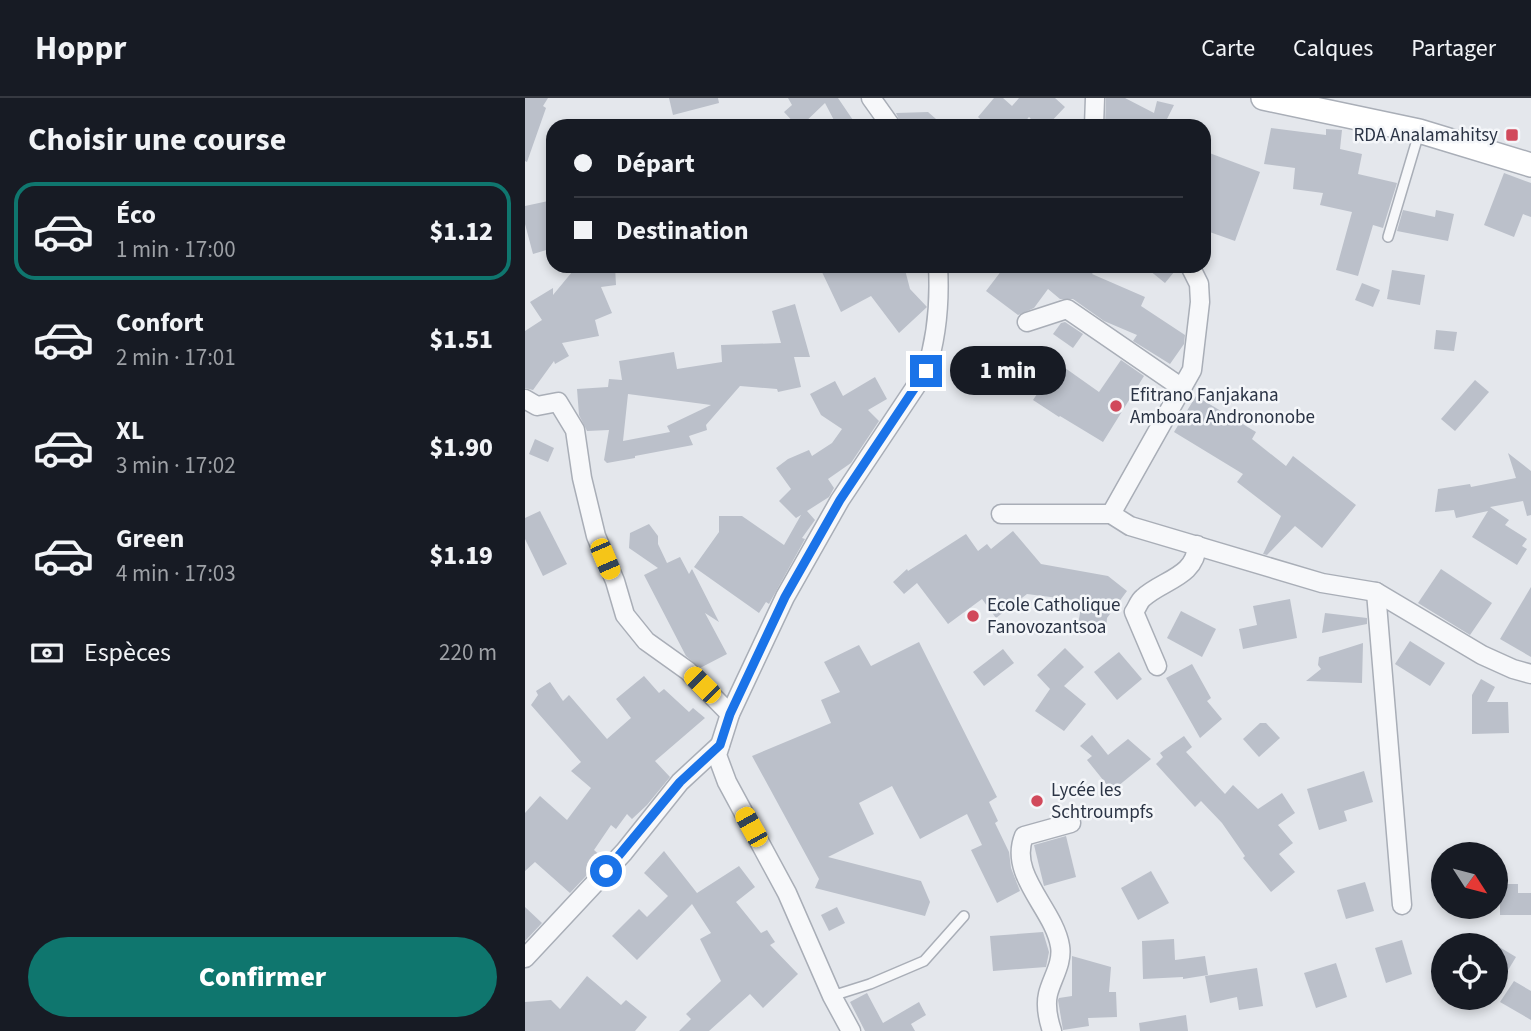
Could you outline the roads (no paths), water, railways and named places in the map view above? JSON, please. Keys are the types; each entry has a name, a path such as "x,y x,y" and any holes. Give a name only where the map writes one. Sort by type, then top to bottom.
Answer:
{"main road":[{"path":"1263,98 1419,131 1531,166"}],"street":[{"path":"871,98 886,119"},
{"path":"1094,119 1095,98"},
{"path":"851,1031 832,996 787,894 727,782 717,755 730,714 785,597 840,500 926,371 933,350 938,273"},
{"path":"1111,514 1192,370 1200,302 1199,284 1194,273"},
{"path":"1027,322 1067,309 1182,388"},
{"path":"525,399 537,406 558,402 575,430 582,478 596,536 615,581 625,615 646,641 688,671 730,714"},
{"path":"1001,514 1111,514 1130,526 1322,583 1377,592 1482,655 1531,674"},
{"path":"1157,666 1134,612 1141,599 1185,571 1196,557 1197,545"},
{"path":"1377,592 1402,905"},
{"path":"525,958 624,852 680,782 720,745"},
{"path":"1052,1031 1047,1016 1048,994 1058,968 1061,947 1049,918 1028,883 1018,849 1024,836 1071,823"}],"lane":[{"path":"1388,237 1419,131"},
{"path":"832,996 870,984 924,961 964,916"}],"place":[{"name":"RDA Analamahitsy","path":"1512,135"},
{"name":"Efitrano Fanjakana Amboara Andrononobe","path":"1116,406"},
{"name":"Ecole Catholique Fanovozantsoa","path":"973,616"},
{"name":"Lycée les Schtroumpfs","path":"1037,801"}]}
